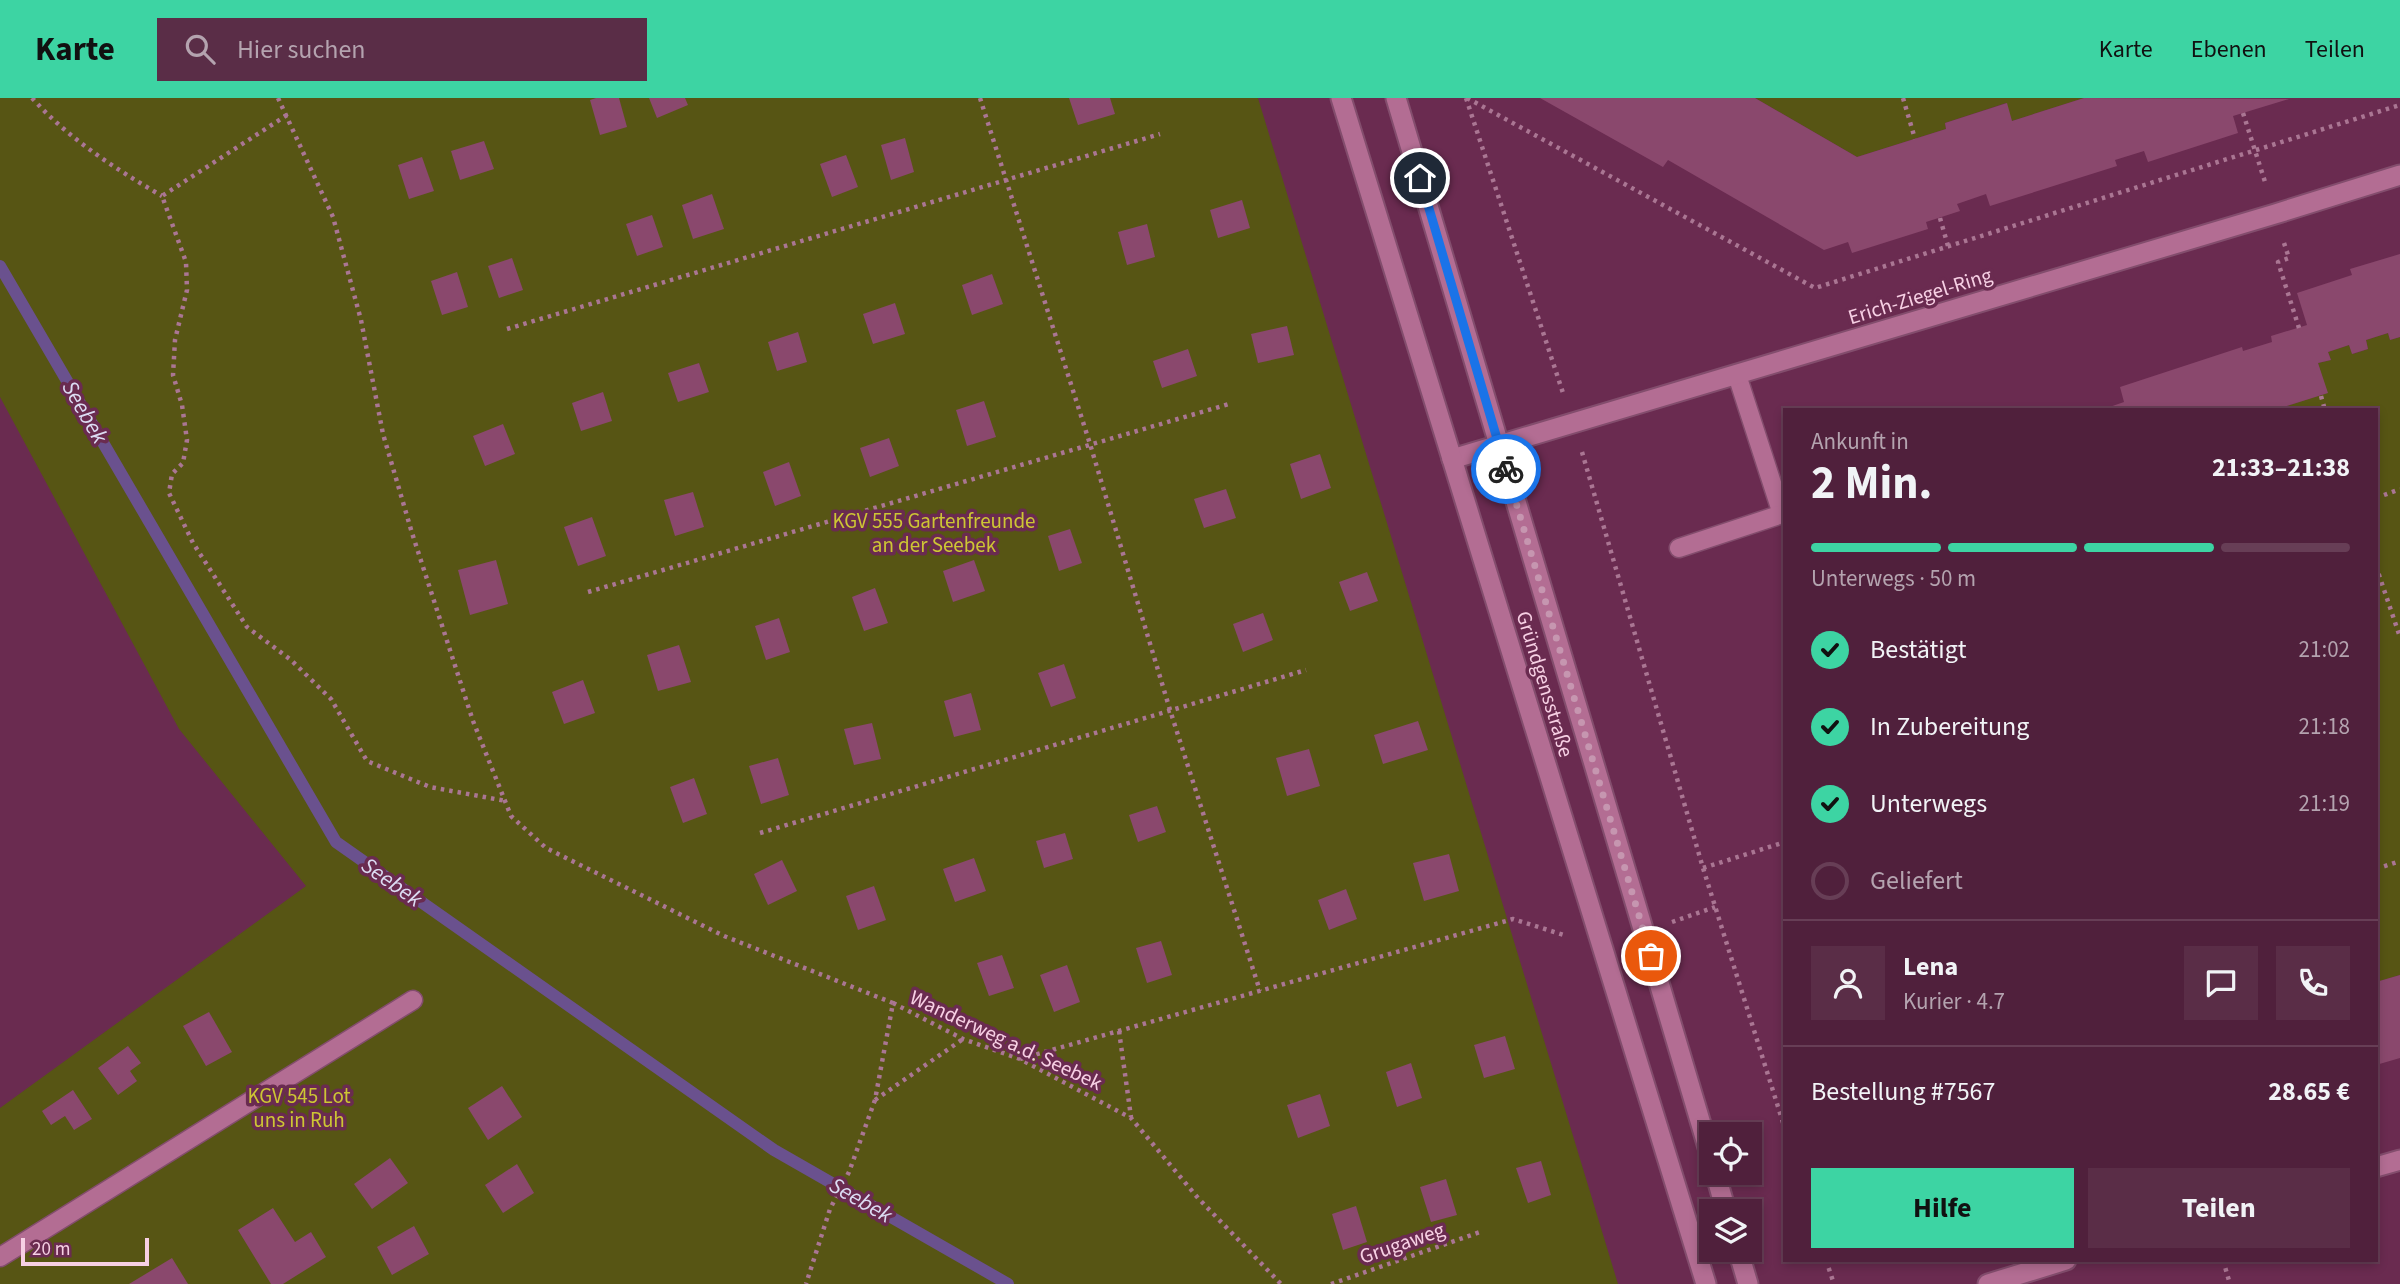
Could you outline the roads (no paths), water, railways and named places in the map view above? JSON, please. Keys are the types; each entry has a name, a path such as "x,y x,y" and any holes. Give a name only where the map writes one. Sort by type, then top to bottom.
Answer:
{"street":[{"name":"Gründgensstraße","path":"1341,98 1706,1284"},
{"name":"Gründgensstraße","path":"1396,98 1700,1122"},
{"name":"Erich-Ziegel-Ring","path":"1452,459 2275,214 2400,174"},
{"path":"2378,1166 2400,1160"},
{"path":"1742,1262 1748,1284"},
{"path":"1988,1284 2060,1262"}],"lane":[{"path":"1679,548 1783,514 1737,374"},
{"path":"0,1257 412,1000"}],"waterway":[{"name":"Seebek","path":"0,266 336,842 774,1150 1008,1284"}],"park label":[{"name":"KGV 555 Gartenfreunde an der Seebek","path":"934,533"},
{"name":"KGV 545 Lot uns in Ruh","path":"299,1108"}]}
